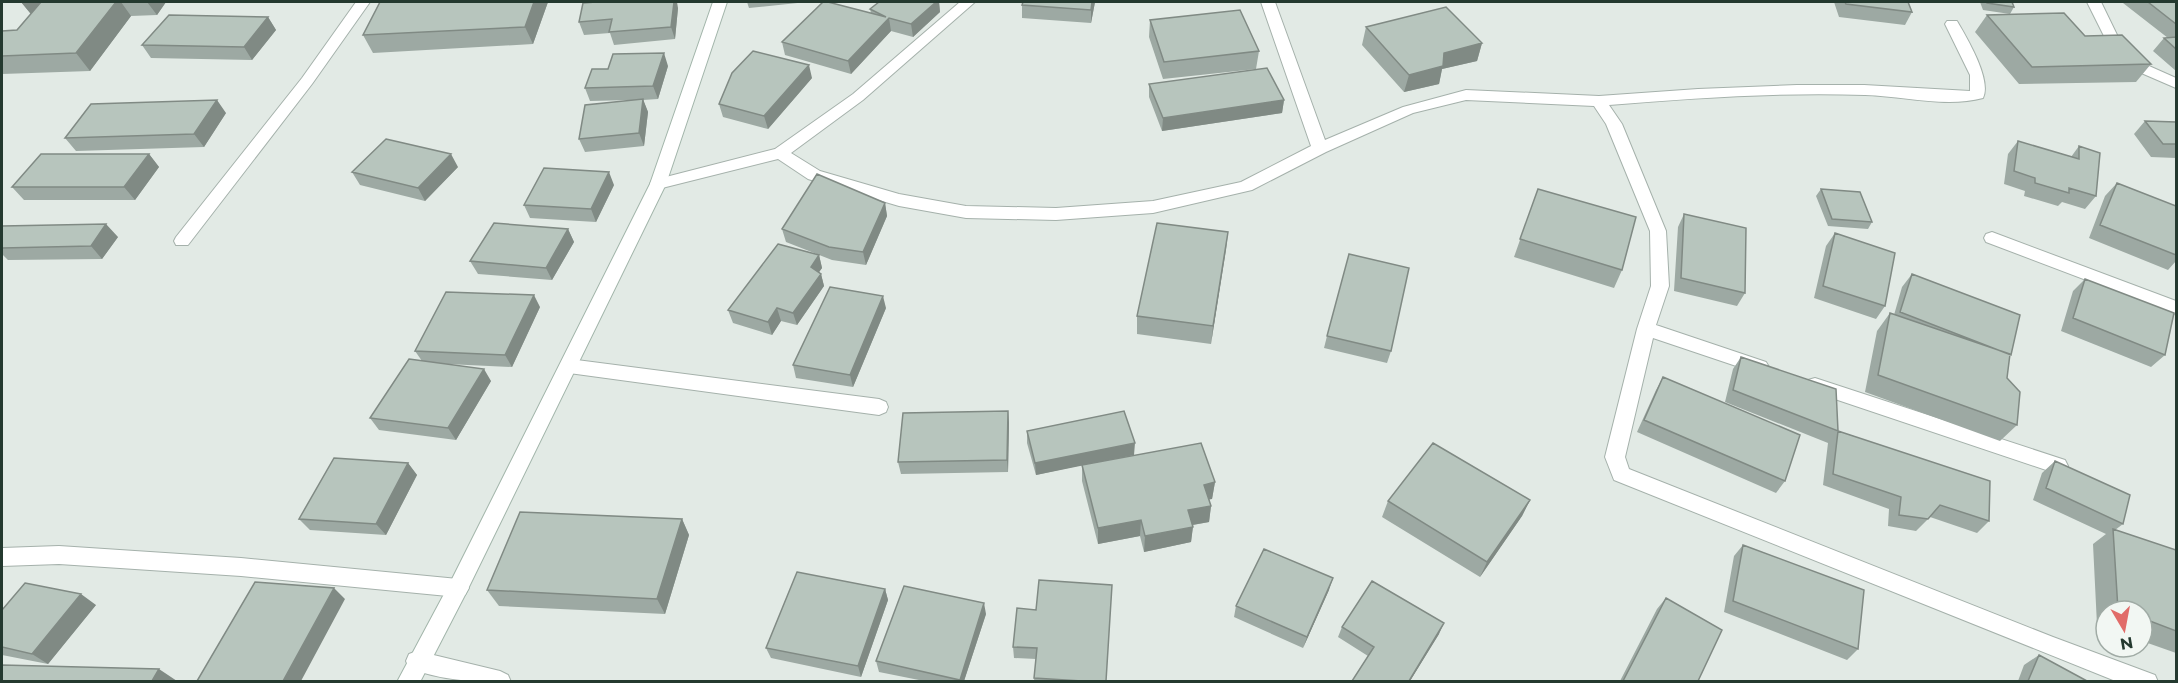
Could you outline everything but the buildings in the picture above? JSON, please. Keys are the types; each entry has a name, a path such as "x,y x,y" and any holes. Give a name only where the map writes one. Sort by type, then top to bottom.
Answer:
{"street":[{"path":"182,241 306,81 363,2"},
{"path":"500,681 413,671 458,588 658,184 720,2"},
{"path":"658,184 780,153 858,97 968,2"},
{"path":"1268,2 1320,148"},
{"path":"2094,2 2113,41 2144,69 2176,83"},
{"path":"780,153 814,175 898,200 966,212 1056,214 1154,207 1246,186 1320,148 1408,110 1466,95 1599,101 1677,94 1844,91 1958,97 1978,95 1977,75 1952,24"},
{"path":"1599,101 1614,124 1658,231 1660,286 1646,329 1615,457 1621,474 2050,646 2147,681"},
{"path":"1992,238 2176,308"},
{"path":"1646,329 1780,374"},
{"path":"569,366 879,407"},
{"path":"1802,381 2058,466"},
{"path":"2,557 59,555 242,567 458,588"}]}
